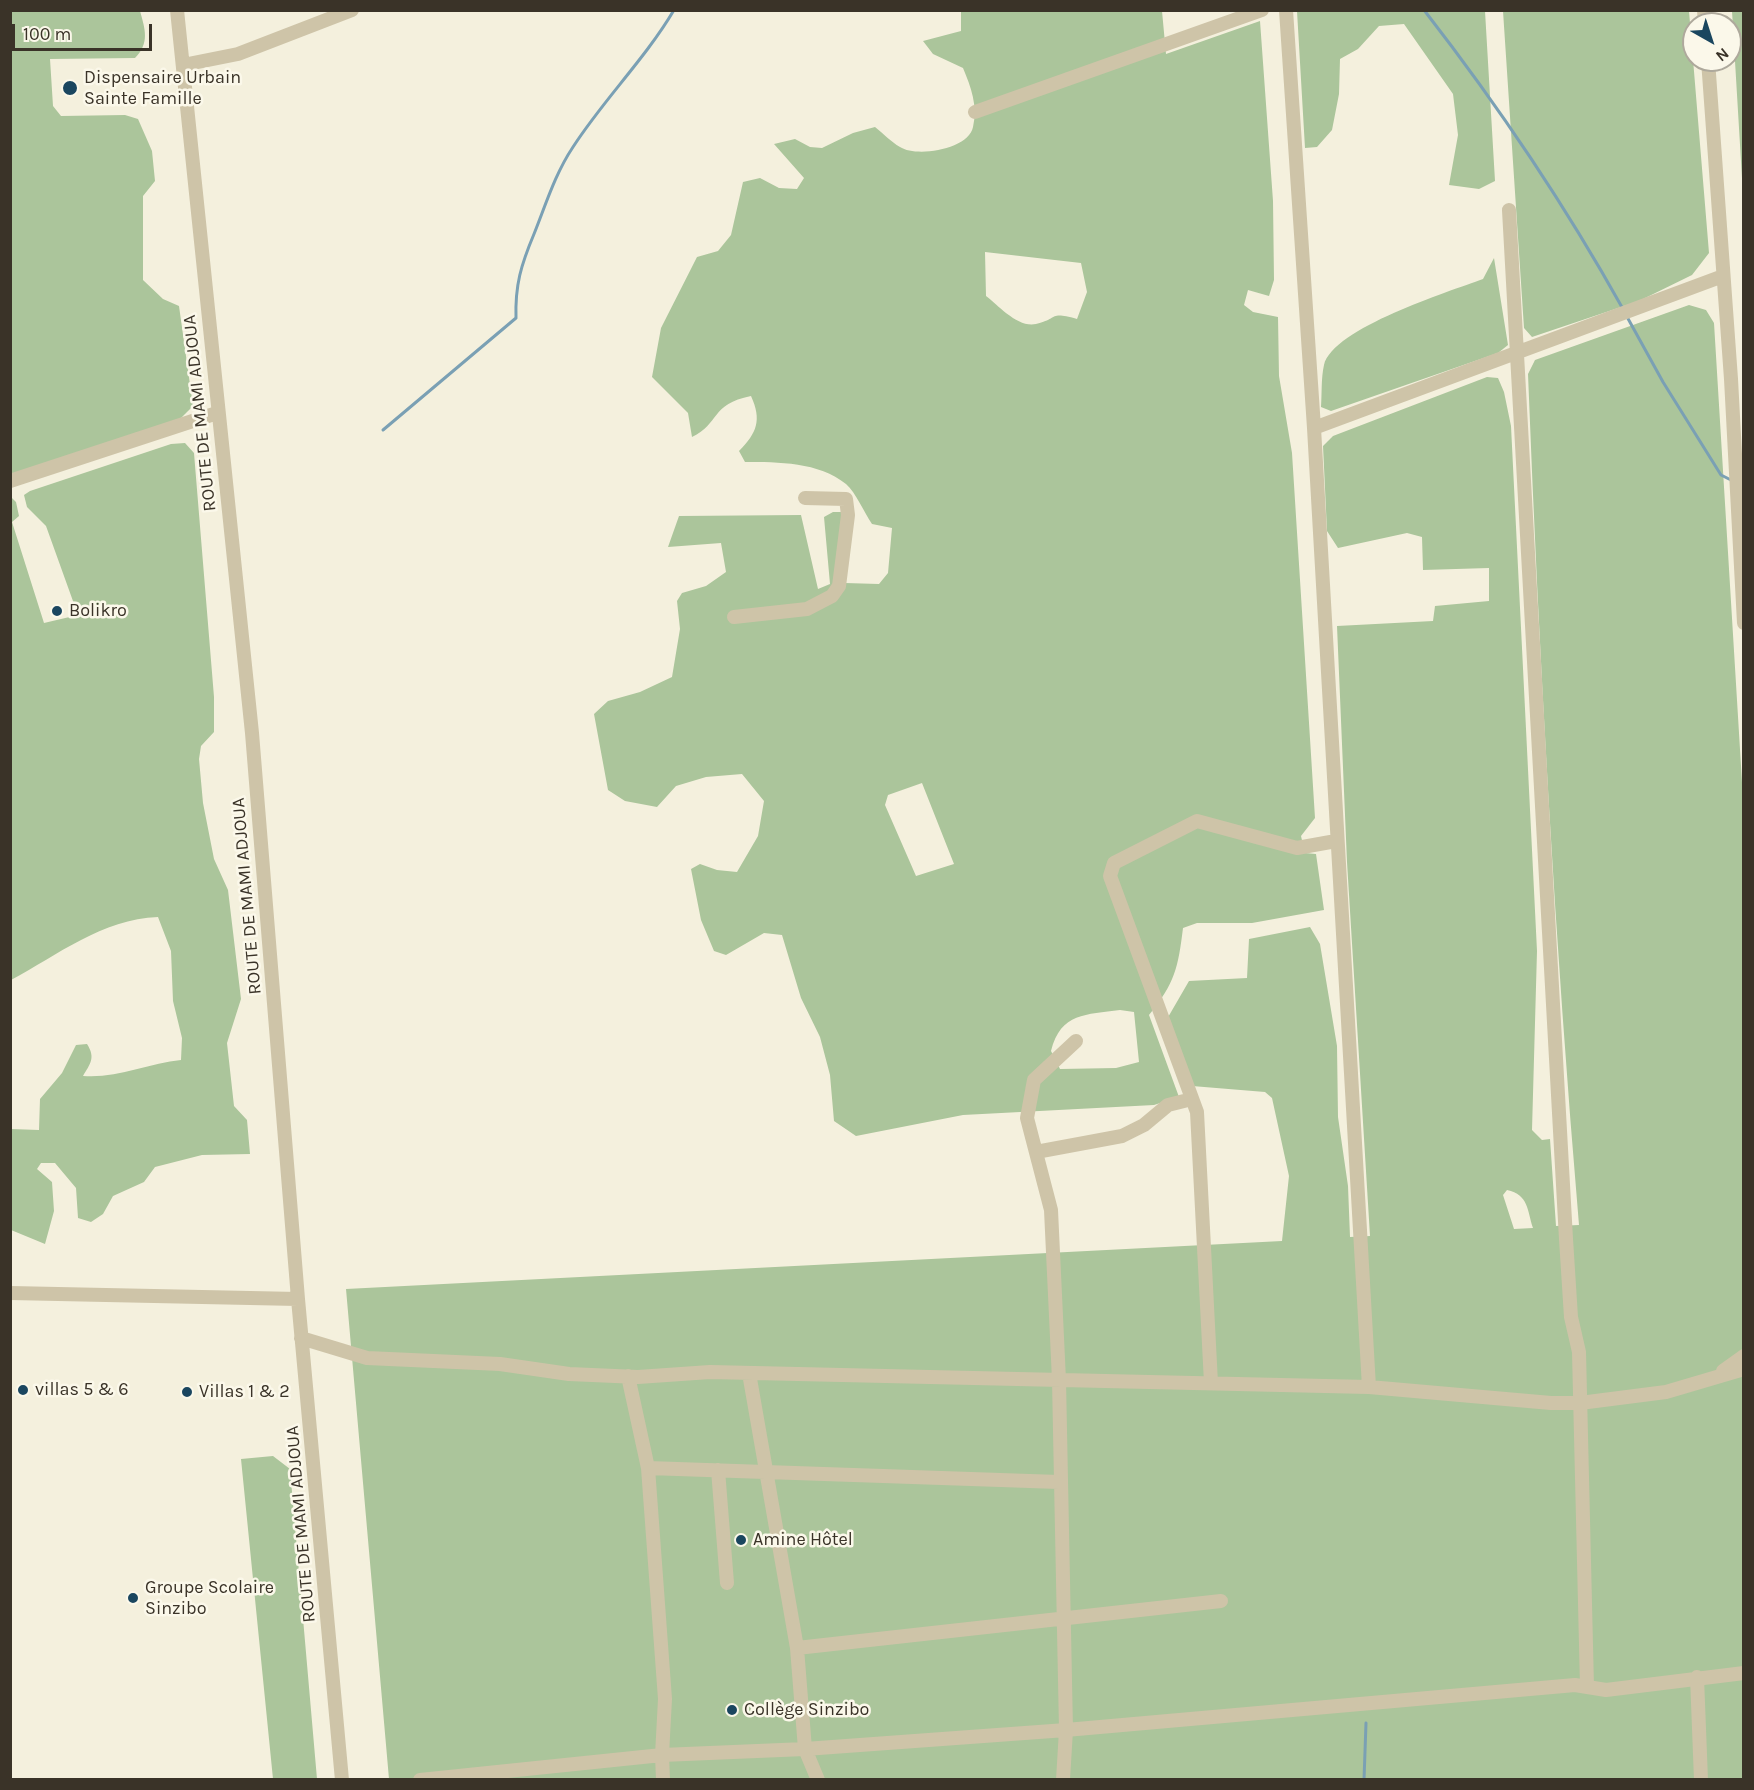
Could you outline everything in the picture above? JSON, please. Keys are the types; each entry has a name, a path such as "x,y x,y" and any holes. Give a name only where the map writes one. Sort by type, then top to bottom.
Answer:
{"street":[{"name":"ROUTE DE MAMI ADJOUA","path":"177,10 252,734 301,1338 342,1779"},
{"path":"183,65 238,54 352,10"},
{"path":"975,112 1262,10"},
{"path":"1286,10 1314,428 1369,1387"},
{"path":"1709,72 1743,623"},
{"path":"1509,210 1566,1239 1571,1317 1579,1352 1587,1687"},
{"path":"1314,428 1723,276"},
{"path":"10,481 217,413"},
{"path":"734,617 807,609 832,596 840,586 848,515 846,499 805,498"},
{"path":"1211,1383 1197,1112 1110,876 1114,862 1197,821 1297,848 1336,841"},
{"path":"1063,1779 1066,1730 1059,1482 1059,1380 1051,1210 1027,1118 1034,1080 1076,1041"},
{"path":"1036,1152 1122,1137 1144,1125 1168,1105 1192,1099"},
{"path":"10,1293 298,1299"},
{"path":"301,1338 367,1358 500,1364 569,1374 628,1376 749,1373 1369,1387 1551,1403 1580,1403 1666,1392 1743,1369"},
{"path":"1713,1378 1743,1356"},
{"path":"749,1373 797,1648 805,1749 818,1779"},
{"path":"628,1376 648,1468 665,1699 663,1779"},
{"path":"648,1468 1059,1482"},
{"path":"718,1470 727,1583"},
{"path":"797,1648 1221,1601"},
{"path":"420,1779 662,1755 805,1749 1066,1730 1575,1685 1606,1690 1696,1677 1743,1673"},
{"path":"1696,1677 1701,1779"}],"green space":[{"path":"11,11 140,11 145,36 143,47 135,58 50,59 53,106 61,116 125,115 138,119 152,151 155,181 143,196 143,280 163,299 179,306 193,406 179,420 11,475"},
{"path":"961,11 1162,11 1166,54 1260,21 1273,201 1274,280 1269,296 1248,290 1244,305 1253,312 1278,317 1279,376 1292,453 1315,818 1301,836 1305,853 1316,854 1324,910 1252,923 1197,923 1183,928 1174,974 1165,994 1149,1015 1179,1097 1154,1105 963,1115 856,1136 834,1121 830,1075 820,1037 801,998 782,935 764,933 726,955 714,951 701,920 691,869 700,864 717,870 737,872 758,836 764,801 742,774 706,777 676,786 657,807 625,801 608,790 594,714 608,701 640,692 672,677 680,629 677,601 682,593 706,586 726,572 721,543 668,547 679,516 801,515 818,589 830,584 824,517 833,512 841,512 844,518 845,583 879,584 888,573 892,528 872,524 857,497 846,484 811,467 784,463 745,462 739,451 754,432 757,419 751,396 728,404 701,432 692,437 688,413 652,377 661,328 697,257 718,251 731,235 743,182 760,178 779,188 797,189 804,178 774,144 795,139 810,147 822,148 853,133 875,127 893,143 918,152 953,146 969,135 973,127 974,104 963,68 933,54 923,41 961,31","holes":["985,252 1081,263 1087,292 1077,319 1057,316 1043,322 1029,324 1022,323 1009,315 986,296","922,783 954,864 916,876 885,805 888,795","1120,1010 1134,1012 1139,1062 1116,1068 1060,1069 1051,1051 1055,1038 1068,1022 1086,1015"]},
{"path":"1297,11 1485,11 1495,181 1479,189 1449,185 1458,135 1453,94 1404,24 1379,26 1358,49 1340,59 1339,94 1332,130 1317,147 1305,148"},
{"path":"1503,11 1689,11 1682,12 1682,72 1694,72 1709,253 1692,275 1639,301 1532,337 1524,328"},
{"path":"1743,11 1743,195 1736,72 1742,72 1742,12 1732,12"},
{"path":"1494,258 1508,345 1498,353 1331,411 1321,407 1324,365 1332,351 1369,325 1394,313 1483,279"},
{"path":"1689,305 1706,310 1714,323 1744,815 1743,1779 389,1779 346,1289 1282,1241 1289,1176 1272,1098 1265,1092 1192,1086 1167,1019 1189,981 1247,978 1249,939 1310,927 1320,944 1337,1046 1338,1117 1348,1186 1350,1237 1370,1236 1347,862 1337,626 1433,621 1435,606 1489,601 1489,568 1423,570 1422,537 1407,533 1338,548 1327,531 1323,446 1333,436 1487,377 1498,378 1504,392 1511,426 1537,951 1532,1130 1542,1140 1550,1139 1556,1226 1579,1225 1562,1013 1537,587 1528,374 1535,360","holes":["1507,1190 1514,1192 1526,1204 1533,1228 1514,1229 1503,1195"]},
{"path":"185,443 194,453 214,697 214,732 201,746 199,759 203,803 214,859 228,890 241,999 227,1043 234,1106 247,1120 250,1154 202,1155 155,1167 144,1182 113,1196 103,1214 91,1222 78,1218 76,1188 55,1163 41,1163 37,1169 52,1182 54,1211 45,1244 11,1230 11,1129 39,1130 40,1099 62,1073 76,1045 87,1044 92,1057 83,1076 95,1076 181,1060 182,1038 173,1001 171,951 158,917 138,919 99,931 11,980 11,497 16,502 19,516 12,522 44,623 78,615 46,526 27,507 24,495 30,491 171,444"},
{"path":"273,1456 290,1469 317,1779 273,1779 241,1459"}],"waterway":[{"path":"383,430 516,318 522,266 561,168 585,129 663,28 674,10"},
{"path":"1424,10 1478,82 1529,156 1578,232 1623,309"},
{"path":"1626,315 1663,382 1721,475 1731,480"},
{"path":"1364,1780 1366,1723"}],"place":[{"name":"Dispensaire Urbain Sainte Famille","path":"70,88"},
{"name":"Bolikro","path":"57,611"},
{"name":"villas 5 & 6","path":"23,1390"},
{"name":"Villas 1 & 2","path":"187,1392"},
{"name":"Amine Hôtel","path":"741,1540"},
{"name":"Groupe Scolaire Sinzibo","path":"133,1598"},
{"name":"Collège Sinzibo","path":"732,1710"}]}
